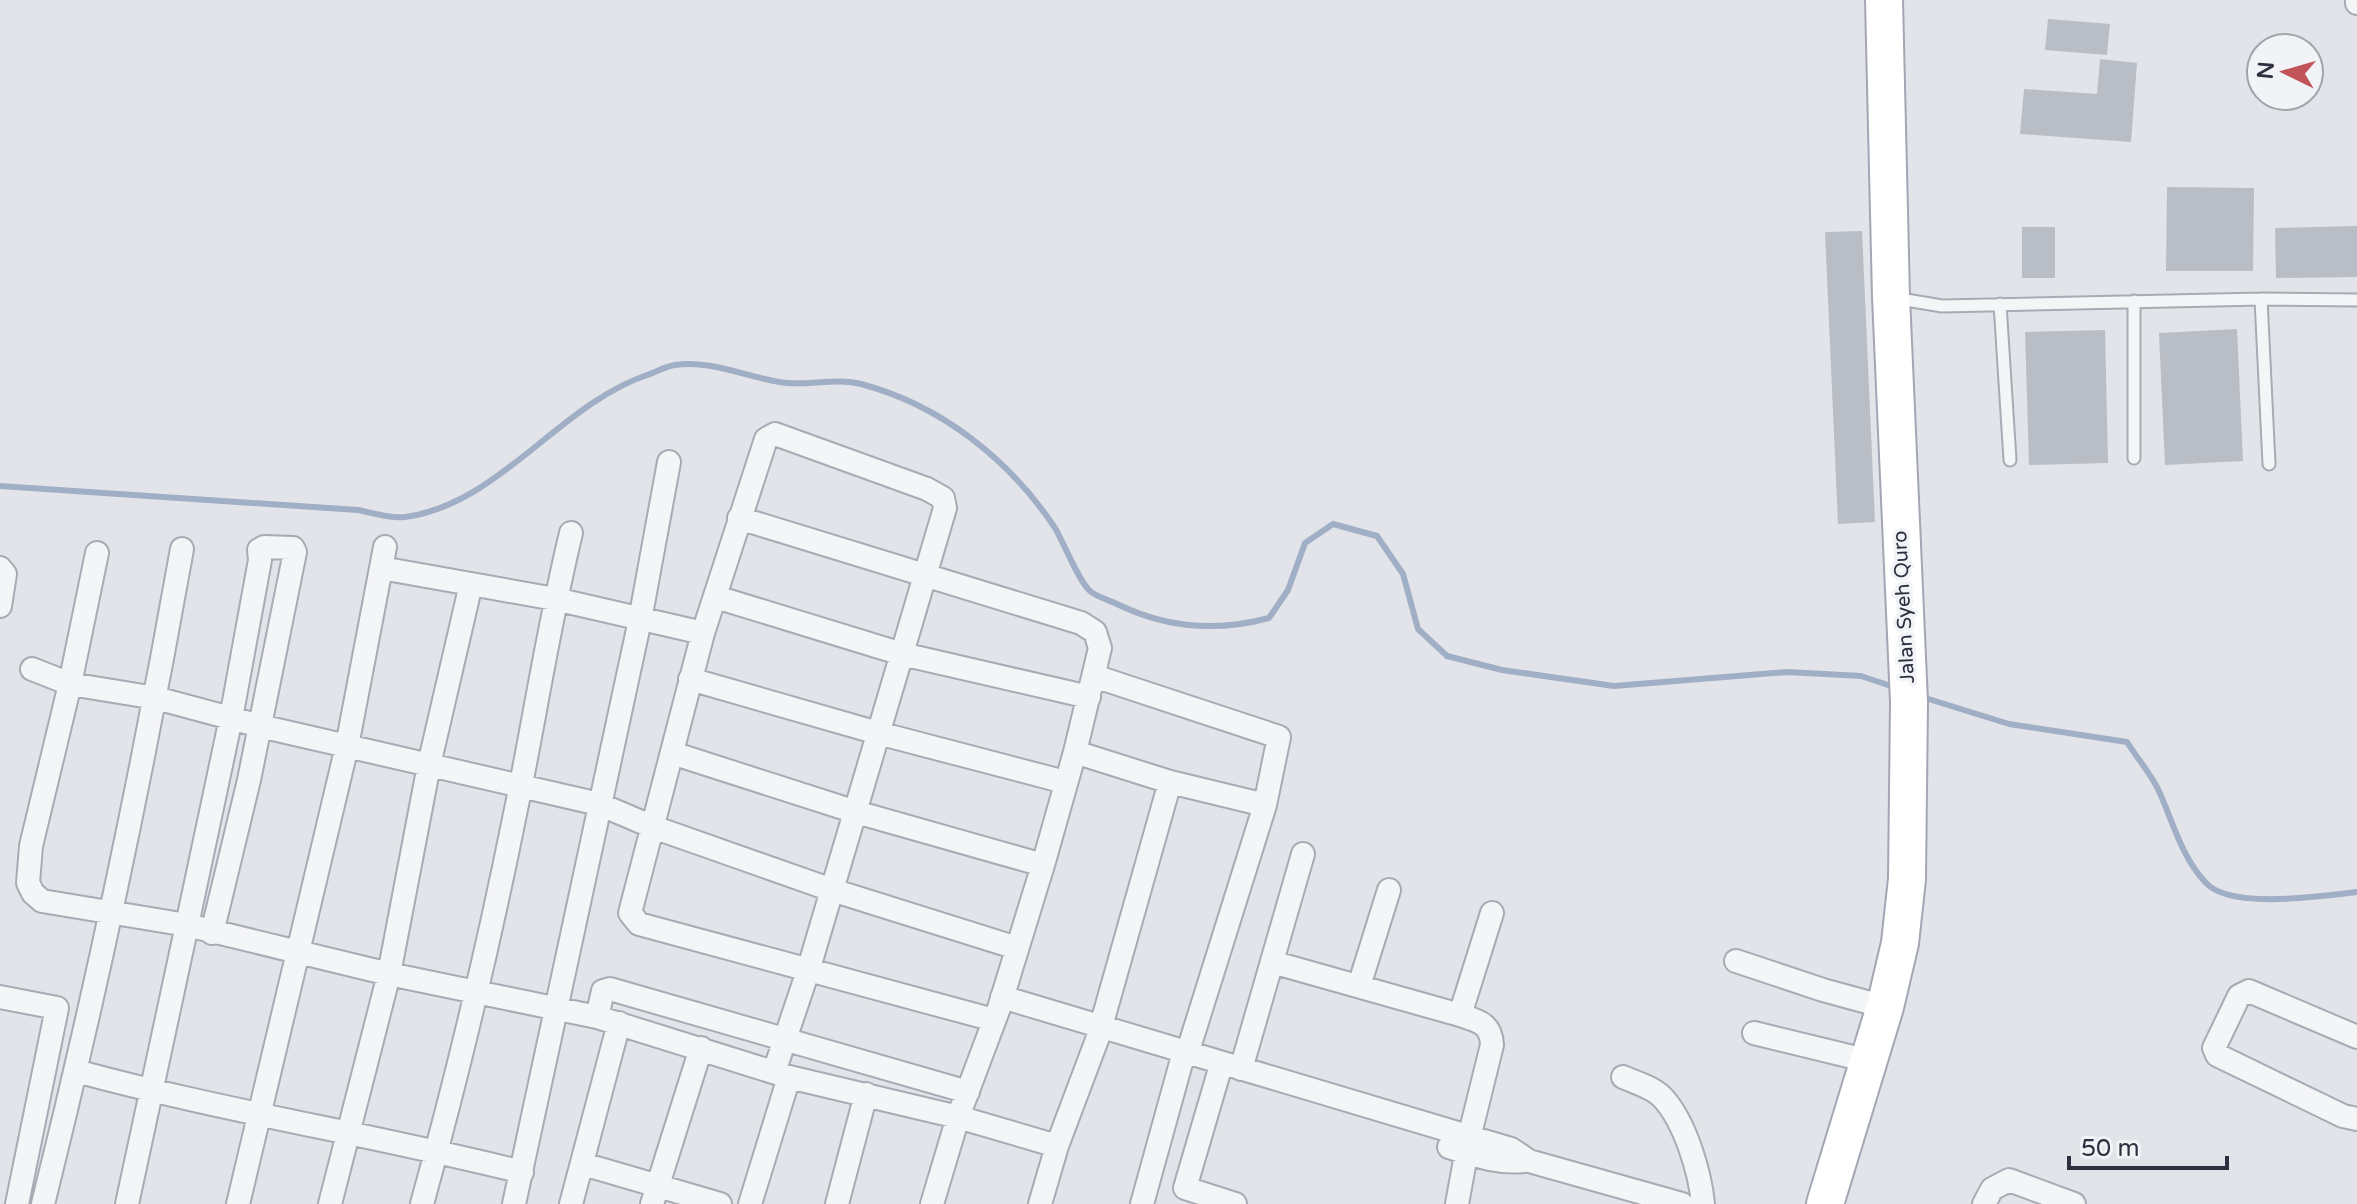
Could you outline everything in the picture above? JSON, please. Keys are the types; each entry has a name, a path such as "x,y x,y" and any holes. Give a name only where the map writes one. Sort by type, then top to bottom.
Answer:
{"main road":[{"name":"Jalan Syeh Quro","path":"1825,1204 1885,1007 1900,943 1907,879 1909,702 1891,297 1884,0"}],"street":[{"path":"750,1204 782,1074 786,1040 808,971 856,812 945,508 943,498 927,489 778,434 766,439 703,633 630,906 632,918 639,924 808,971 998,1008 1099,1032 1226,1068 1468,1145 1511,1149 1529,1161 1682,1204"},
{"path":"514,1204 640,620 669,462"},
{"path":"739,518 1081,623 1095,632 1100,648 1043,865 932,1204"},
{"path":"422,1204 477,992 515,815 555,599 571,533"},
{"path":"127,1204 231,718 260,560 259,550 264,547 293,548 295,559 260,726 212,933"},
{"path":"43,1204 111,912 156,698 182,549"},
{"path":"97,553 70,684 31,846 28,883 42,901 187,925 389,974 597,1017 782,1074 958,1117 1057,1146"},
{"path":"238,1204 347,746 383,558 471,584 555,599 703,633"},
{"path":"0,568 5,574 0,606"},
{"path":"330,1204 389,974 429,765 471,584"},
{"path":"716,597 902,654 1091,686 1279,737 1265,805 1184,1058 1142,1204"},
{"path":"32,669 70,684 156,698 260,726 599,804 653,827 832,890 1017,948"},
{"path":"690,679 1065,782"},
{"path":"1075,752 1170,782 1265,805"},
{"path":"672,753 856,812 1043,865"},
{"path":"1040,1204 1057,1146 1099,1032 1170,782"},
{"path":"1235,1204 1185,1188 1226,1068 1272,962 1303,854"},
{"path":"1359,986 1389,890"},
{"path":"1460,1015 1492,913"},
{"path":"1736,961 1885,1007"},
{"path":"1272,962 1484,1023 1491,1033 1492,1045 1457,1204"},
{"path":"597,1017 603,991 610,989 968,1092"},
{"path":"2357,1037 2249,991 2239,996 2214,1048 2217,1055 2343,1116 2357,1119"},
{"path":"0,997 57,1008 17,1204"},
{"path":"571,1204 619,1023"},
{"path":"1754,1033 1869,1061"},
{"path":"655,1195 701,1048"},
{"path":"76,1071 150,1091 437,1150 522,1172"},
{"path":"1623,1077 1653,1089 1663,1098 1694,1157 1701,1179 1703,1204"},
{"path":"837,1204 866,1094"},
{"path":"583,1164 655,1195 720,1204"},
{"path":"1984,1204 1992,1189 2009,1180 2074,1204"}],"lane":[{"path":"1891,297 1942,306 2357,300"},
{"path":"2261,299 2269,464"},
{"path":"2134,301 2134,458"},
{"path":"2000,304 2010,460"}],"building":[{"path":"2048,19 2110,24 2107,55 2045,50"},
{"path":"2100,59 2137,63 2131,142 2020,134 2024,89 2097,94"},
{"path":"2167,187 2254,188 2253,271 2166,271"},
{"path":"2357,226 2357,277 2276,278 2275,228"},
{"path":"2022,227 2055,227 2055,278 2022,278"},
{"path":"1862,231 1875,522 1838,524 1825,232"},
{"path":"2237,329 2243,461 2165,465 2159,333"},
{"path":"2105,330 2108,463 2029,465 2025,332"}],"waterway":[{"path":"0,486 358,510 405,517 438,509 470,494 615,389 672,366 704,365 788,383 861,384 890,393 946,421 995,458 1037,503 1055,528 1076,571 1090,591 1154,618 1211,626 1269,618 1288,590 1305,543 1333,524 1377,536 1403,574 1418,629 1447,656 1502,670 1614,686 1787,672 1861,676 1897,688"},
{"path":"1922,697 2009,724 2127,742 2158,789 2190,862 2206,883 2218,891 2256,899 2357,892"}]}
